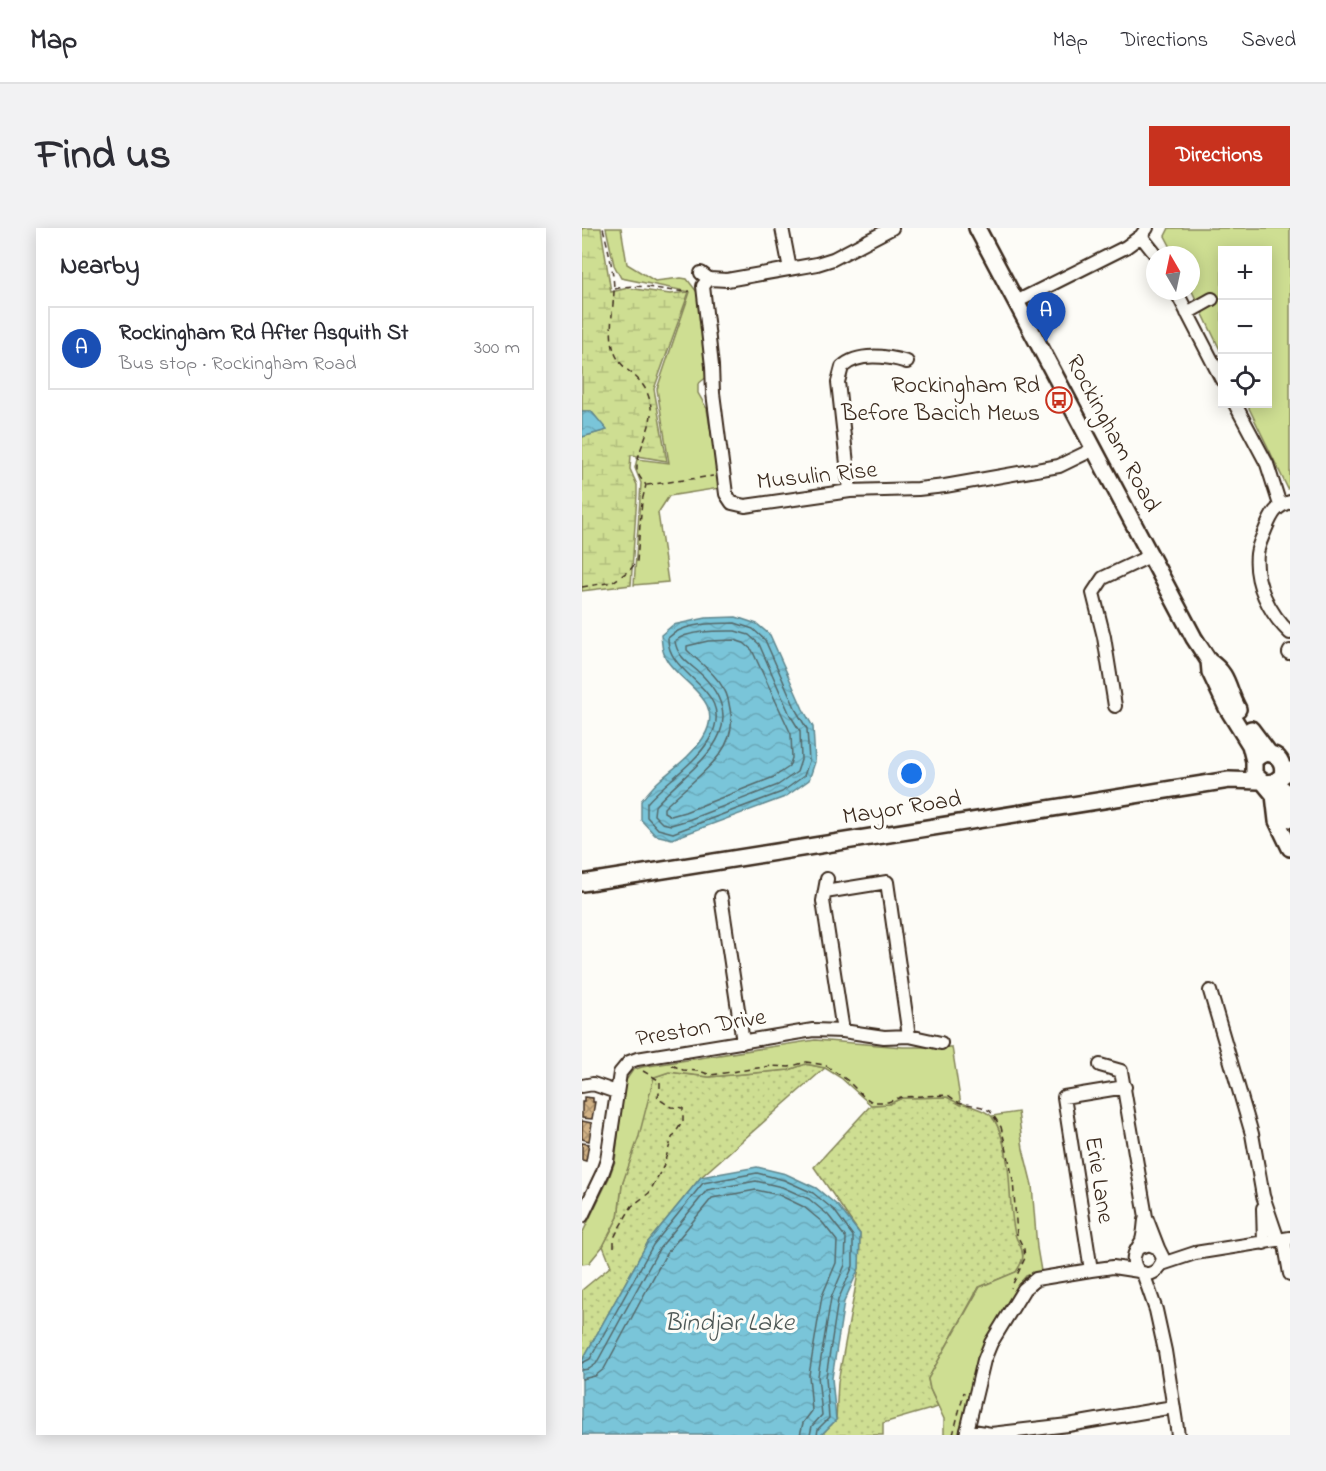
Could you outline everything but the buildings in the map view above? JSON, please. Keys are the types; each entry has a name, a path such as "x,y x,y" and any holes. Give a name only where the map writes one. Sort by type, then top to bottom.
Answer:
{"main road":[{"name":"Rockingham Road","path":"977,228 1209,661 1210,672 1227,708 1250,745 1254,764"},
{"name":"Rockingham Road","path":"1209,661 1220,668 1230,686 1235,703 1258,741 1279,754"},
{"path":"1290,819 1279,754 1260,755 1254,764 1254,774 1274,795 1277,821 1290,848"},
{"name":"Mayor Road","path":"1229,780 1254,764"},
{"path":"1261,782 1274,782 1284,774"},
{"name":"Mayor Road","path":"582,882 1229,780 1261,782"}],"street":[{"path":"782,228 790,269 833,259 892,228"},
{"path":"1016,302 1126,247 1144,232 1151,246"},
{"name":"Musulin Rise","path":"790,269 727,280 705,276 703,286 713,393 726,494 732,502 745,506 850,491 918,489 968,482 1059,466 1094,449"},
{"path":"1187,313 1212,299"},
{"path":"1180,300 1218,372"},
{"path":"850,491 838,382 842,368 853,359 884,356 907,362"},
{"path":"1237,408 1285,503 1272,513 1257,551 1256,571 1263,594 1281,625 1290,633"},
{"path":"1115,706 1104,637 1093,592 1103,578 1152,555"},
{"path":"843,1031 823,901 826,886 887,882 909,1036"},
{"path":"721,897 743,1042"},
{"path":"1210,991 1252,1134 1263,1196 1264,1243"},
{"name":"Preston Drive","path":"582,1216 607,1160 620,1072 629,1062 663,1054 813,1030 843,1031 884,1037 909,1036 941,1043"},
{"path":"1100,1065 1121,1071 1125,1087 1146,1217 1160,1259 1156,1310"},
{"path":"582,1086 593,1084 616,1092"},
{"name":"Erie Lane","path":"1091,1270 1064,1097 1125,1087"},
{"path":"1263,1196 1284,1239 1290,1274"},
{"path":"1146,1217 1143,1237 1134,1263 1141,1272 1156,1310 1178,1435"},
{"path":"1160,1259 1284,1239"},
{"path":"1113,1267 1149,1244 1160,1259"},
{"path":"1160,1259 1153,1273 1113,1267 1036,1279 1024,1289 991,1343 984,1360 966,1433 1068,1430 1173,1407"}],"path":[{"path":"603,228 614,289 613,347 620,366 634,374 644,384 650,405 651,418 637,468 639,476 646,485"},
{"path":"614,289 628,285 676,292 690,291"},
{"path":"646,485 723,474"},
{"path":"582,587 613,582 630,570 637,561 642,501 646,485"},
{"path":"663,1054 672,1066 711,1075 771,1066 789,1067 806,1062 825,1065 835,1070 872,1102 888,1102 901,1097 948,1095 958,1102 974,1104 990,1111 1001,1127 1012,1180 1017,1235 1024,1249 1022,1264 1009,1293"},
{"path":"614,1247 614,1238 632,1206 649,1193 663,1167 672,1138 683,1121 683,1108 671,1107 657,1098 660,1081 629,1062"},
{"path":"953,1435 964,1390"}],"green space":[{"path":"582,228 601,228 611,292 628,288 670,294 689,292 654,389 667,461 631,455 630,469 637,485 637,495 631,585 582,591 582,437 606,430 591,411 582,411"},
{"path":"606,228 621,228 627,264 655,281 687,279 697,292 708,376 698,384 698,393 707,409 720,488 669,496 658,513 668,582 634,585 641,483 635,468 637,459 669,463 657,389 690,292 621,278 614,265"},
{"path":"1169,228 1290,228 1290,489 1249,408 1272,408 1272,246 1218,246 1218,346 1196,300 1200,300 1200,246 1170,246 1165,236"},
{"path":"815,1040 903,1047 952,1047 961,1105 947,1097 902,1098 889,1104 871,1105 841,1078 825,1068 806,1064 789,1070 709,1077 669,1072 654,1077 639,1136 622,1185 618,1217 603,1246 589,1263 582,1264 582,1234 615,1161 624,1083 633,1070"},
{"path":"805,1064 825,1068 701,1177 648,1242 582,1361 582,1290 611,1266 603,1246 618,1217 622,1185 654,1077 669,1072 709,1077 789,1070"},
{"path":"947,1097 989,1114 996,1123 1006,1154 1017,1239 1021,1245 1023,1258 1016,1272 979,1287 928,1379 938,1407 883,1423 883,1435 821,1435 836,1420 838,1382 859,1268 860,1234 814,1167 871,1105 889,1104 902,1098"},
{"path":"1018,1112 1023,1149 1032,1185 1041,1271 1026,1276 1021,1282 974,1385 960,1435 944,1435 944,1419 930,1389 928,1379 980,1287 1016,1272 1022,1260 1023,1255 1012,1219 1007,1158 999,1130 992,1116"}],"water":[{"path":"582,411 591,411 607,430 582,437"},
{"path":"736,617 757,624 770,635 813,727 815,762 809,780 785,797 672,839 655,835 641,820 641,801 657,782 699,744 709,725 710,714 701,696 666,659 661,635 673,625 706,618"},
{"name":"Bindjar Lake","path":"757,1167 786,1174 816,1188 838,1206 860,1234 859,1268 844,1302 832,1378 836,1420 821,1435 582,1435 582,1361 648,1242 701,1177"}],"place":[{"name":"Rockingham Rd After Asquith St","path":"1046,342"},
{"name":"Rockingham Rd Before Bacich Mews","path":"1059,400"}]}
